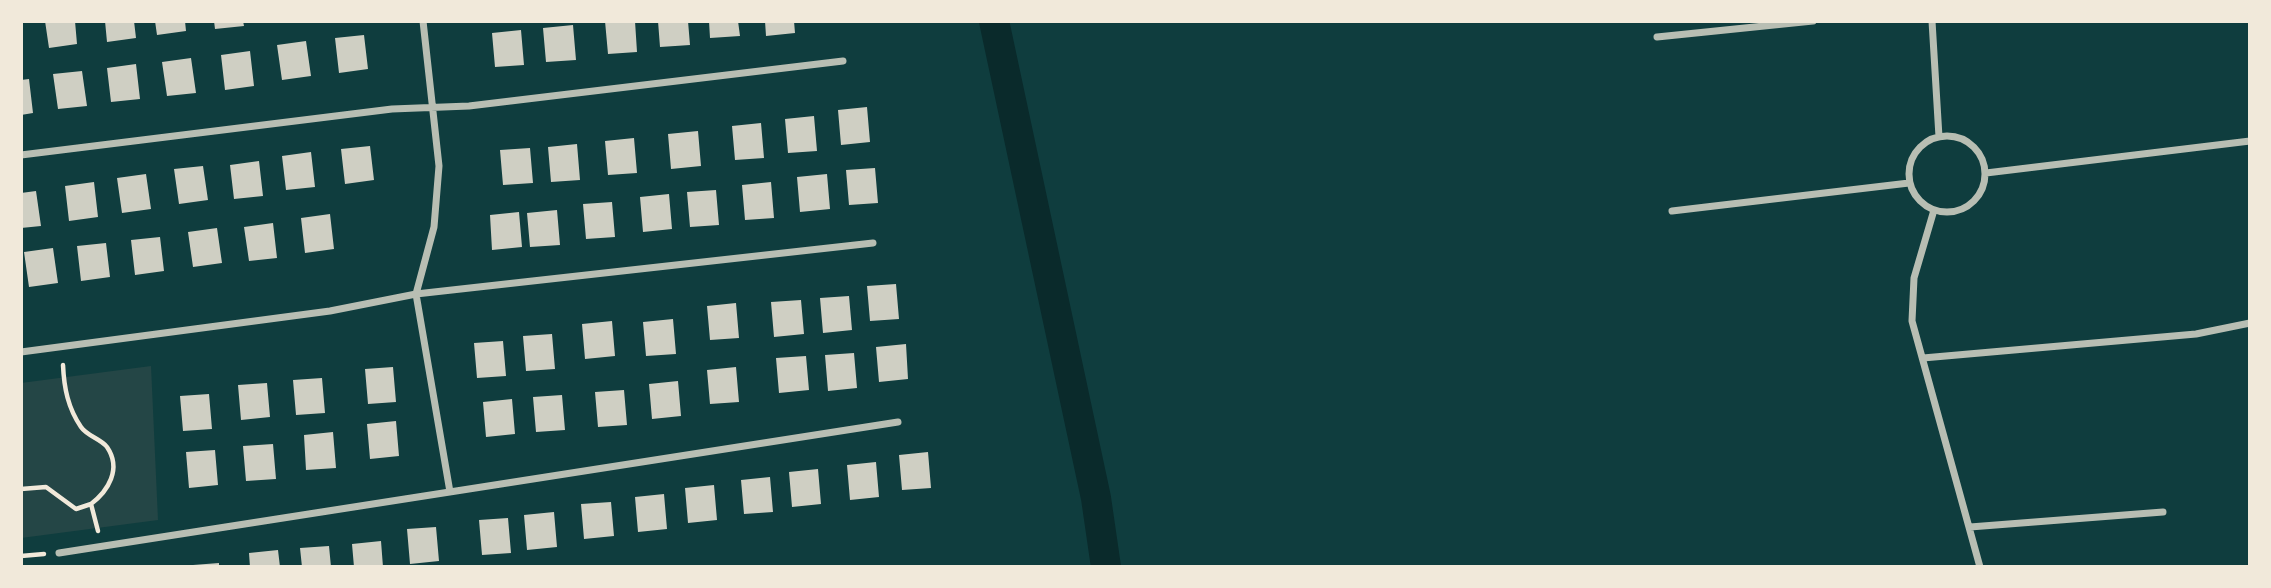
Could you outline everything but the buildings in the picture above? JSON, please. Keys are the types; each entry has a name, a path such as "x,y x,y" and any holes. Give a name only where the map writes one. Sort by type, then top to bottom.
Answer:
{"street":[{"path":"423,21 439,166 434,227 416,294 450,492"},
{"path":"1657,37 1813,21"},
{"path":"1932,21 1938,137"},
{"path":"21,155 392,109 432,107 843,61"},
{"path":"1938,137 1961,139 1979,152 1986,173 1982,191 1969,205 1953,212 1934,210 1918,200 1909,183 1909,167 1914,153 1925,143 1938,137"},
{"path":"1986,173 2250,141"},
{"path":"1672,211 1909,183"},
{"path":"1934,210 1914,278 1912,321 1980,567"},
{"path":"21,352 330,311 416,294 873,243"},
{"path":"1923,358 2196,334 2250,323"},
{"path":"58,553 898,422"},
{"path":"1970,527 2163,512"}],"path":[{"path":"21,489 46,487 57,498 76,509 91,504 105,494 114,469 107,447 82,429 65,393 62,346"},
{"path":"91,504 98,527 98,547"}],"shaded area":[{"path":"151,366 158,520 21,538 21,383"}],"waterway":[{"path":"994,21 1096,498 1106,567"}]}
